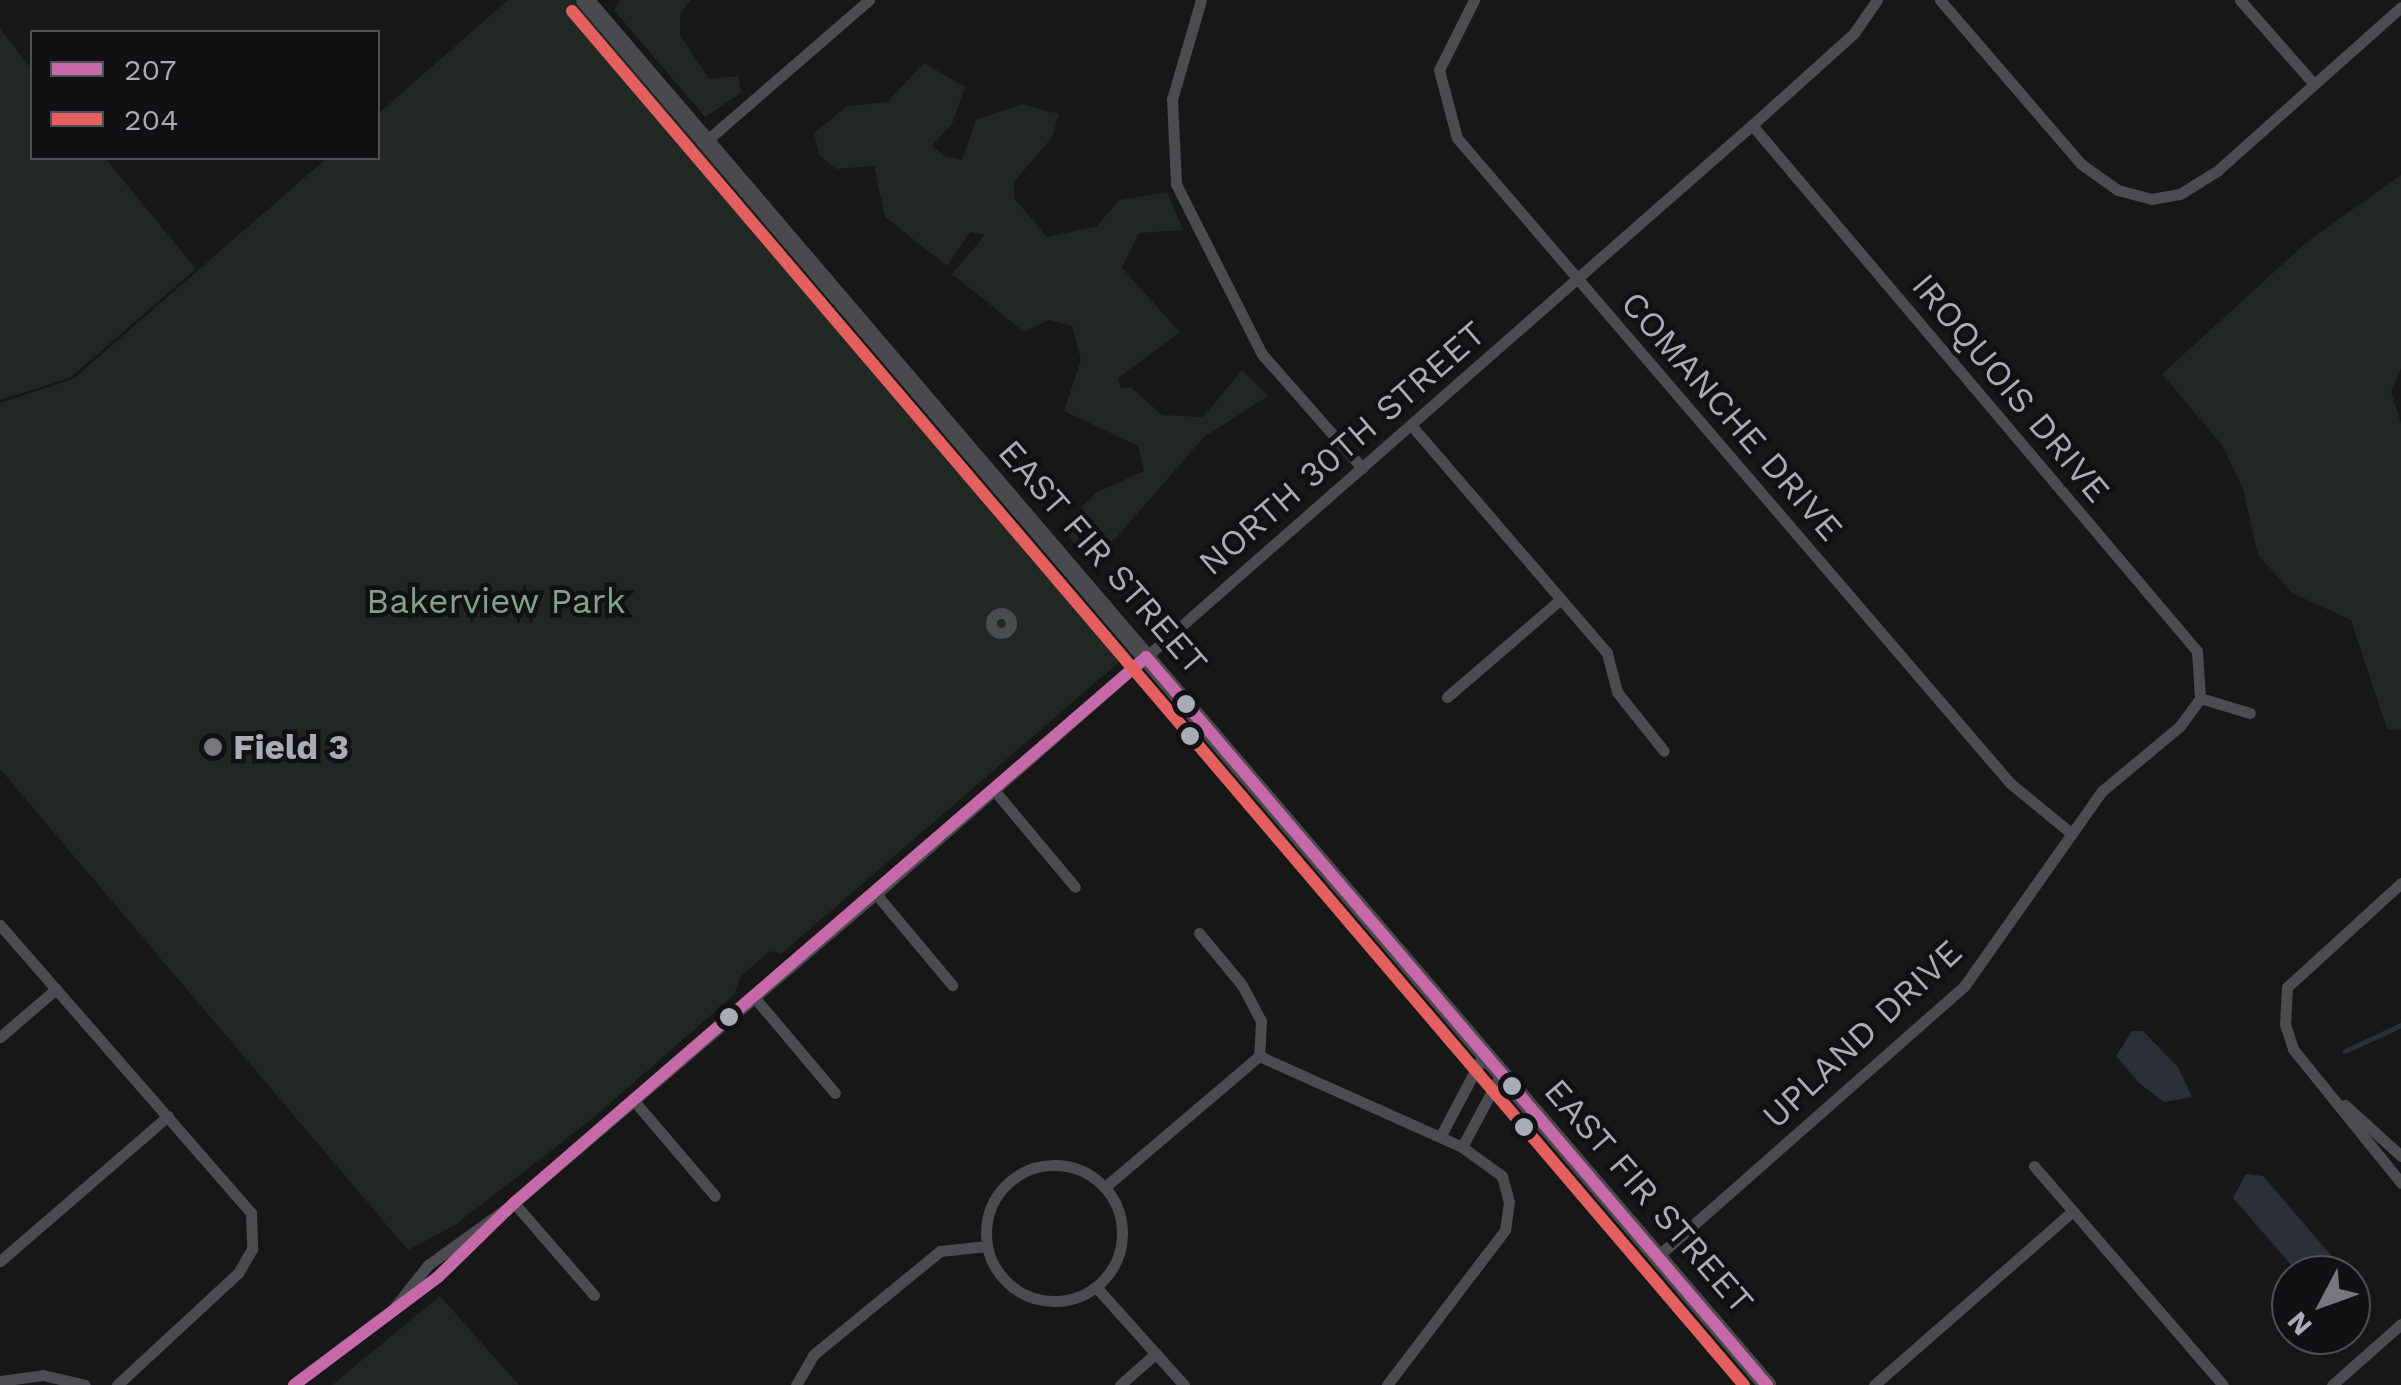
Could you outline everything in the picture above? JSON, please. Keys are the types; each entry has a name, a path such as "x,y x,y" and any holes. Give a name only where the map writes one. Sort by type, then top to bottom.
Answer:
{"street":[{"name":"EAST FIR STREET","path":"585,0 1767,1385"},
{"path":"705,142 868,0"},
{"path":"1200,0 1172,99 1176,184 1262,354 1362,468"},
{"name":"COMANCHE DRIVE","path":"1474,0 1439,70 1457,138 2010,783 2072,834"},
{"name":"NORTH 30TH STREET","path":"294,1385 438,1277 514,1202 876,894 1752,126 1854,32 1877,0"},
{"path":"1940,0 2081,164 2118,190 2151,199 2180,194 2217,171 2401,7"},
{"path":"2240,0 2314,84"},
{"name":"IROQUOIS DRIVE","path":"1752,126 2197,651 2200,698"},
{"path":"1411,424 1608,653 1617,692 1664,751"},
{"path":"1447,697 1561,599"},
{"path":"2200,698 2250,712"},
{"name":"UPLAND DRIVE","path":"1658,1256 1966,985 2102,790 2180,726 2200,698"},
{"path":"994,790 1075,887"},
{"path":"2401,883 2286,987 2285,1024 2293,1048 2341,1102 2401,1156"},
{"path":"876,894 952,986"},
{"path":"0,925 251,1212 252,1249 238,1274 117,1385"},
{"path":"1104,1187 1259,1056 1261,1021 1242,984 1199,933"},
{"path":"0,1037 56,989"},
{"path":"756,998 836,1093"},
{"path":"1440,1137 1484,1054"},
{"path":"1259,1056 1440,1137 1502,1176 1509,1202 1504,1230 1387,1385"},
{"path":"1462,1148 1501,1074"},
{"path":"635,1102 715,1196"},
{"path":"2341,1102 2362,1139 2401,1183"},
{"path":"0,1261 168,1116"},
{"path":"1066,1166 1104,1187 1121,1220 1122,1239 1109,1274 1096,1287 1053,1302 1030,1297 995,1268 987,1246 993,1203 1024,1172 1066,1166"},
{"path":"2034,1166 2218,1380 2204,1385"},
{"path":"514,1202 594,1295"},
{"path":"1874,1385 2072,1211"},
{"path":"796,1385 813,1355 940,1251 987,1246"},
{"path":"1096,1287 1184,1385"},
{"path":"2332,1385 2401,1324"},
{"path":"1120,1385 1156,1353"},
{"path":"0,1381 43,1374 85,1385"}],"green space":[{"name":"Bakerview Park","path":"508,0 574,0 1119,647 1118,663 781,954 770,951 741,976 734,995 592,1119 455,1225 408,1250 0,769 0,403 73,379 325,160 380,160 380,112"},
{"path":"620,0 691,0 680,13 680,35 709,79 738,76 741,93 705,117 614,10"},
{"path":"0,29 30,66 30,160 107,160 196,269 70,378 0,400"},
{"path":"924,63 965,87 952,124 932,145 944,156 962,160 976,120 1022,104 1059,114 1052,137 1014,182 1014,198 1047,237 1097,226 1119,200 1167,192 1183,230 1139,233 1122,268 1180,332 1118,378 1121,389 1131,387 1162,415 1203,417 1242,370 1268,396 1204,437 1115,539 1081,553 1062,526 1097,492 1144,471 1138,446 1064,411 1081,360 1072,326 1049,320 1024,332 952,274 985,235 970,232 947,266 885,217 874,166 836,169 819,155 814,133 847,106 887,102"},
{"path":"2401,175 2401,369 2391,392 2401,423 2401,730 2387,729 2351,620 2292,593 2258,555 2243,489 2222,445 2162,374 2308,241"},
{"path":"440,1296 519,1385 332,1385"}],"shaded area":[{"path":"2132,1031 2143,1031 2178,1067 2192,1097 2164,1102 2139,1083 2116,1056"},
{"path":"2246,1174 2263,1176 2331,1255 2283,1255 2233,1198"}],"waterway":[{"path":"2345,1051 2401,1025"}],"transit line":[{"name":"204","path":"572,11 1744,1385"},
{"name":"207","path":"294,1385 438,1277 514,1203 1146,657 1767,1385"}],"place":[{"name":"Field 3","path":"213,747"}]}
